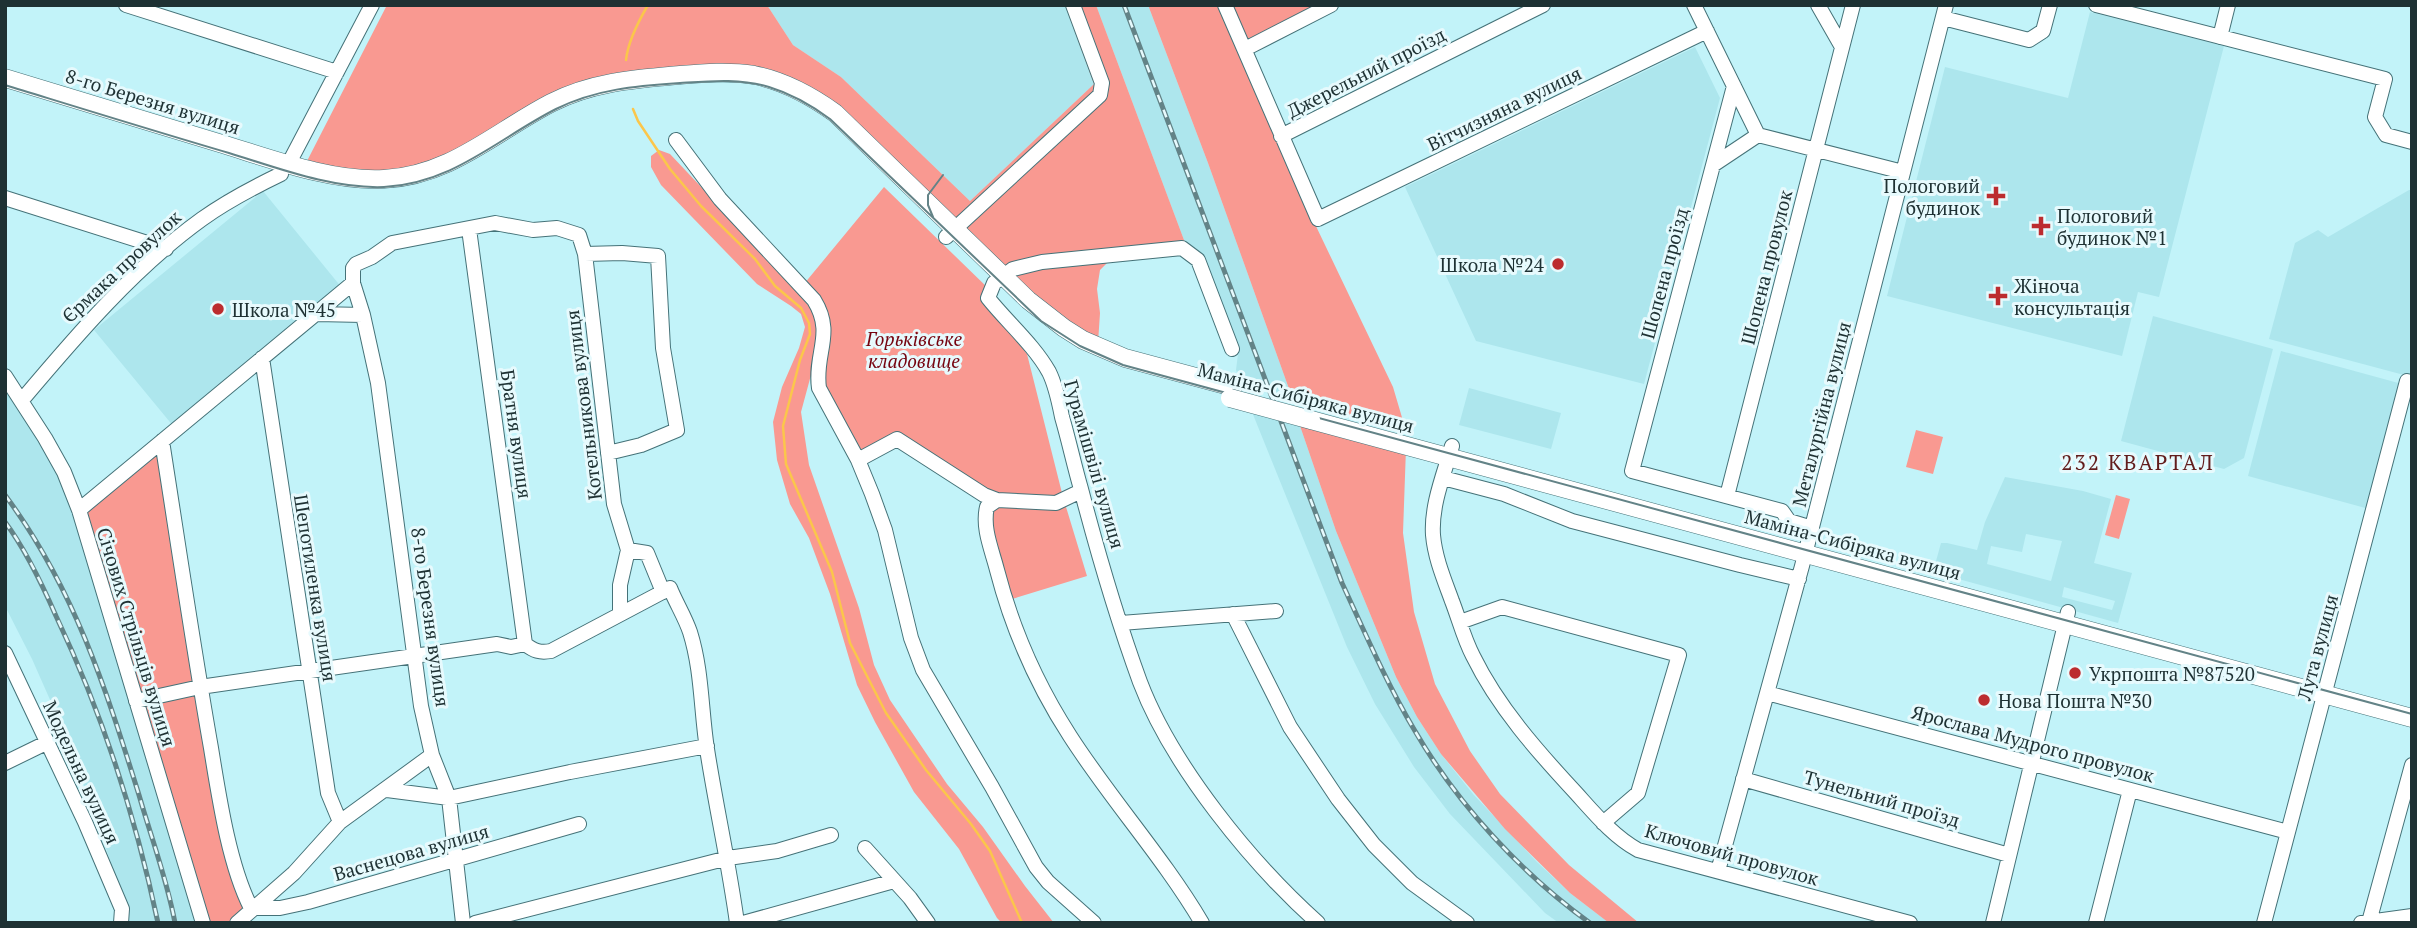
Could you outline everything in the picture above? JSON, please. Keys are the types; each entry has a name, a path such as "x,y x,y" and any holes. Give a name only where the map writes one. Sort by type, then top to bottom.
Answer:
{"main road":[{"name":"8-го Березня вулиця","path":"5,78 285,168"},
{"name":"Маміна-Сибіряка вулиця","path":"285,168 354,190 414,187 461,171 555,114 594,98 635,90 736,85 785,97 827,122 951,233 999,280 1045,315 1104,350 1231,392 1450,452 1809,541 2066,618 2326,688 2412,706"},
{"name":"8-го Березня вулиця","path":"5,89 285,168"},
{"name":"Маміна-Сибіряка вулиця","path":"2326,688 2412,718"}],"street":[{"path":"126,5 337,72"},
{"path":"285,168 372,5"},
{"path":"951,233 1100,95 1102,83 1073,5"},
{"path":"1225,5 1282,136"},
{"path":"1245,49 1331,5"},
{"name":"Джерельний проїзд","path":"1282,136 1544,5"},
{"path":"1695,5 1758,135"},
{"path":"1818,5 1842,47"},
{"name":"Шопена провулок","path":"1727,496 1853,5"},
{"path":"1945,12 2029,40 2043,32 2050,5"},
{"path":"2096,5 2385,79 2375,117 2386,135 2412,142"},
{"path":"2220,37 2228,5"},
{"name":"Металургійна вулиця","path":"1718,871 1799,579 1945,12"},
{"name":"Вітчизняна вулиця","path":"1282,136 1318,219 1707,31"},
{"name":"Шопена проїзд","path":"1727,496 1632,471 1734,86"},
{"path":"1713,165 1758,135 1903,172"},
{"path":"676,140 720,199 814,300 822,313 825,328 817,376 819,388 858,460 885,530 911,638 932,688 992,787 1036,867 1094,923"},
{"name":"Єрмака провулок","path":"22,400 96,316 166,248 211,213 285,168"},
{"path":"5,198 166,248"},
{"path":"79,510 353,283 353,268 356,264 392,243 495,223 533,230 557,228 579,235 585,254 658,256 663,348 677,430 640,445 608,453"},
{"name":"Братня вулиця","path":"470,229 525,644"},
{"path":"999,280 1013,269 1042,262 1182,248 1198,260 1233,349"},
{"name":"Котельникова вулиця","path":"585,254 614,504 628,550 620,585 620,613"},
{"name":"Гурамішвілі вулиця","path":"999,280 988,298 1042,361 1049,373 1121,623 1142,684 1170,742 1235,835 1267,873 1318,923"},
{"name":"8-го Березня вулиця","path":"353,283 379,383 421,706 432,755 449,799 463,923"},
{"path":"317,314 363,314"},
{"name":"Шепотиленка вулиця","path":"262,358 328,793 340,822"},
{"name":"Січових Стрільців вулиця","path":"5,376 64,472 79,510 203,923"},
{"name":"Лута вулиця","path":"2264,923 2409,381"},
{"path":"858,460 897,439 984,495 997,500 1056,502 1081,491"},
{"name":"Січових Стрільців вулиця","path":"162,441 219,796 241,889 251,908"},
{"name":"Ключовий провулок","path":"1450,452 1434,511 1434,543 1442,575 1473,656 1510,716 1604,823 1622,841 1638,850 1910,923"},
{"path":"1443,478 1504,494 1572,521 1799,579"},
{"path":"1727,496 1782,511 1789,522 1809,541"},
{"path":"997,500 987,508 985,518 992,553 1014,623 1045,694 1070,737 1175,879 1202,923"},
{"path":"628,550 647,553 663,592"},
{"path":"136,701 200,687 497,644 510,647 525,644 541,653 551,651 670,588 690,630 702,691 707,746 737,923"},
{"path":"1460,622 1502,607 1679,655 1638,793 1604,823"},
{"path":"1121,623 1276,611"},
{"path":"1233,614 1290,727 1338,799 1374,845 1412,883 1466,923"},
{"path":"1993,923 2066,618"},
{"name":"Модельна вулиця","path":"5,653 48,743 121,916"},
{"name":"Ярослава Мудрого провулок","path":"1767,693 2288,832"},
{"path":"5,763 48,743"},
{"name":"Васнецова вулиця","path":"387,790 449,799 569,772 707,746"},
{"name":"Васнецова вулиця","path":"237,923 294,873 340,822 432,755"},
{"path":"2412,765 2365,922 2412,916"},
{"name":"Тунельний проїзд","path":"1743,779 2009,855"},
{"path":"2095,923 2130,790"},
{"name":"Васнецова вулиця","path":"251,908 280,908 309,902 579,824"},
{"path":"475,923 728,858 777,850 831,835"},
{"path":"865,848 928,923"},
{"path":"743,923 894,881"}],"shaded area":[{"path":"767,5 1065,5 1094,84 970,201 841,77 793,45"},
{"path":"1096,5 1148,5 1293,400 1242,386 1236,370 1238,354 1201,258 1187,248"},
{"name":"Пологовий будинок №1","path":"2090,12 2224,46 2159,297 2138,292 2122,356 1887,296 1945,67 2068,98"},
{"name":"Школа №24","path":"1695,47 1720,98 1644,384 1476,341 1405,187"},
{"path":"2412,190 2412,373 2404,375 2269,339 2295,243 2318,230 2328,237"},
{"name":"Школа №45","path":"263,191 342,288 174,427 94,330"},
{"path":"2153,316 2273,349 2244,458 2224,469 2121,441"},
{"path":"2281,351 2402,384 2369,509 2248,476"},
{"path":"5,384 59,474 73,512 197,923 128,923 127,909 70,745 5,606"},
{"path":"1469,388 1561,413 1551,449 1459,425"},
{"path":"1250,407 1298,420 1336,531 1396,677 1441,754 1473,794 1537,862 1570,893 1609,923 1559,923 1545,913 1450,814 1414,767 1375,704 1347,647"},
{"path":"2005,477 2083,491 2111,499 2094,563 2132,573 2118,623 1933,572 1941,543 1977,550 1985,522","holes":["2026,534 2062,541 2051,581 1987,564 1991,546 2022,552","2064,587 2115,601 2112,610 2062,597"]}],"green space":[{"path":"387,5 767,5 793,45 841,77 970,201 1094,84 1065,5 1096,5 1187,248 1111,259 1100,270 1097,289 1100,313 1098,343 1066,325 790,82 611,78 454,157 383,176 306,163"},
{"path":"1148,5 1324,5 1241,47 1314,222 1393,387 1406,431 1293,400"},
{"path":"659,150 670,154 774,264 813,311 818,333 801,412 809,465 859,608 874,665 890,700 947,784 983,827 1054,923 1002,923 997,918 959,849 914,792 875,722 857,685 830,594 809,538 790,504 777,460 773,422 782,387 805,327 801,314 757,284 661,185 651,167 651,156"},
{"name":"Горьківське кладовище","path":"884,187 990,290 991,308 1027,354 1063,497 1087,576 1009,600 988,518 999,503 904,437 859,456 822,387 828,328 804,284"},
{"path":"1298,420 1406,448 1403,533 1414,612 1435,684 1470,751 1500,794 1569,865 1639,923 1609,923 1570,893 1505,829 1441,754 1396,677 1336,531"},
{"path":"1916,430 1943,437 1933,474 1906,467"},
{"path":"158,451 245,907 229,923 208,923 85,512"},
{"path":"2116,495 2130,499 2119,539 2105,535"}],"waterway":[{"path":"626,60 631,39 648,5"},
{"path":"633,109 670,169 701,206 755,259 775,286 801,308 809,323 810,334 800,360 783,426 786,464 832,572 850,643 886,713 926,770 990,851 1022,923"}],"tram line":[{"path":"5,85 305,176 364,187 409,184 432,177 474,158 556,109 601,93 714,81 747,82 769,87 801,100 830,119 1041,321 1080,346 1123,365 2412,714"},
{"path":"933,217 928,205 928,195 943,175"}],"railway":[{"path":"1124,5 1342,583 1386,677 1432,758 1471,811 1516,860 1590,923"},
{"path":"5,495 50,566 85,639 126,755 163,874 175,923"},
{"path":"5,522 39,580 73,653 103,728 128,805 158,923"}],"place":[{"name":"Пологовий будинок","path":"1996,196"},
{"name":"Пологовий будинок №1","path":"2041,226"},
{"name":"Школа №24","path":"1558,264"},
{"name":"Жіноча консультація","path":"1998,296"},
{"name":"Школа №45","path":"218,309"},
{"name":"Укрпошта №87520","path":"2075,673"},
{"name":"Нова Пошта №30","path":"1984,700"}],"district":[{"name":"232 КВАРТАЛ","path":"2138,462"}]}
